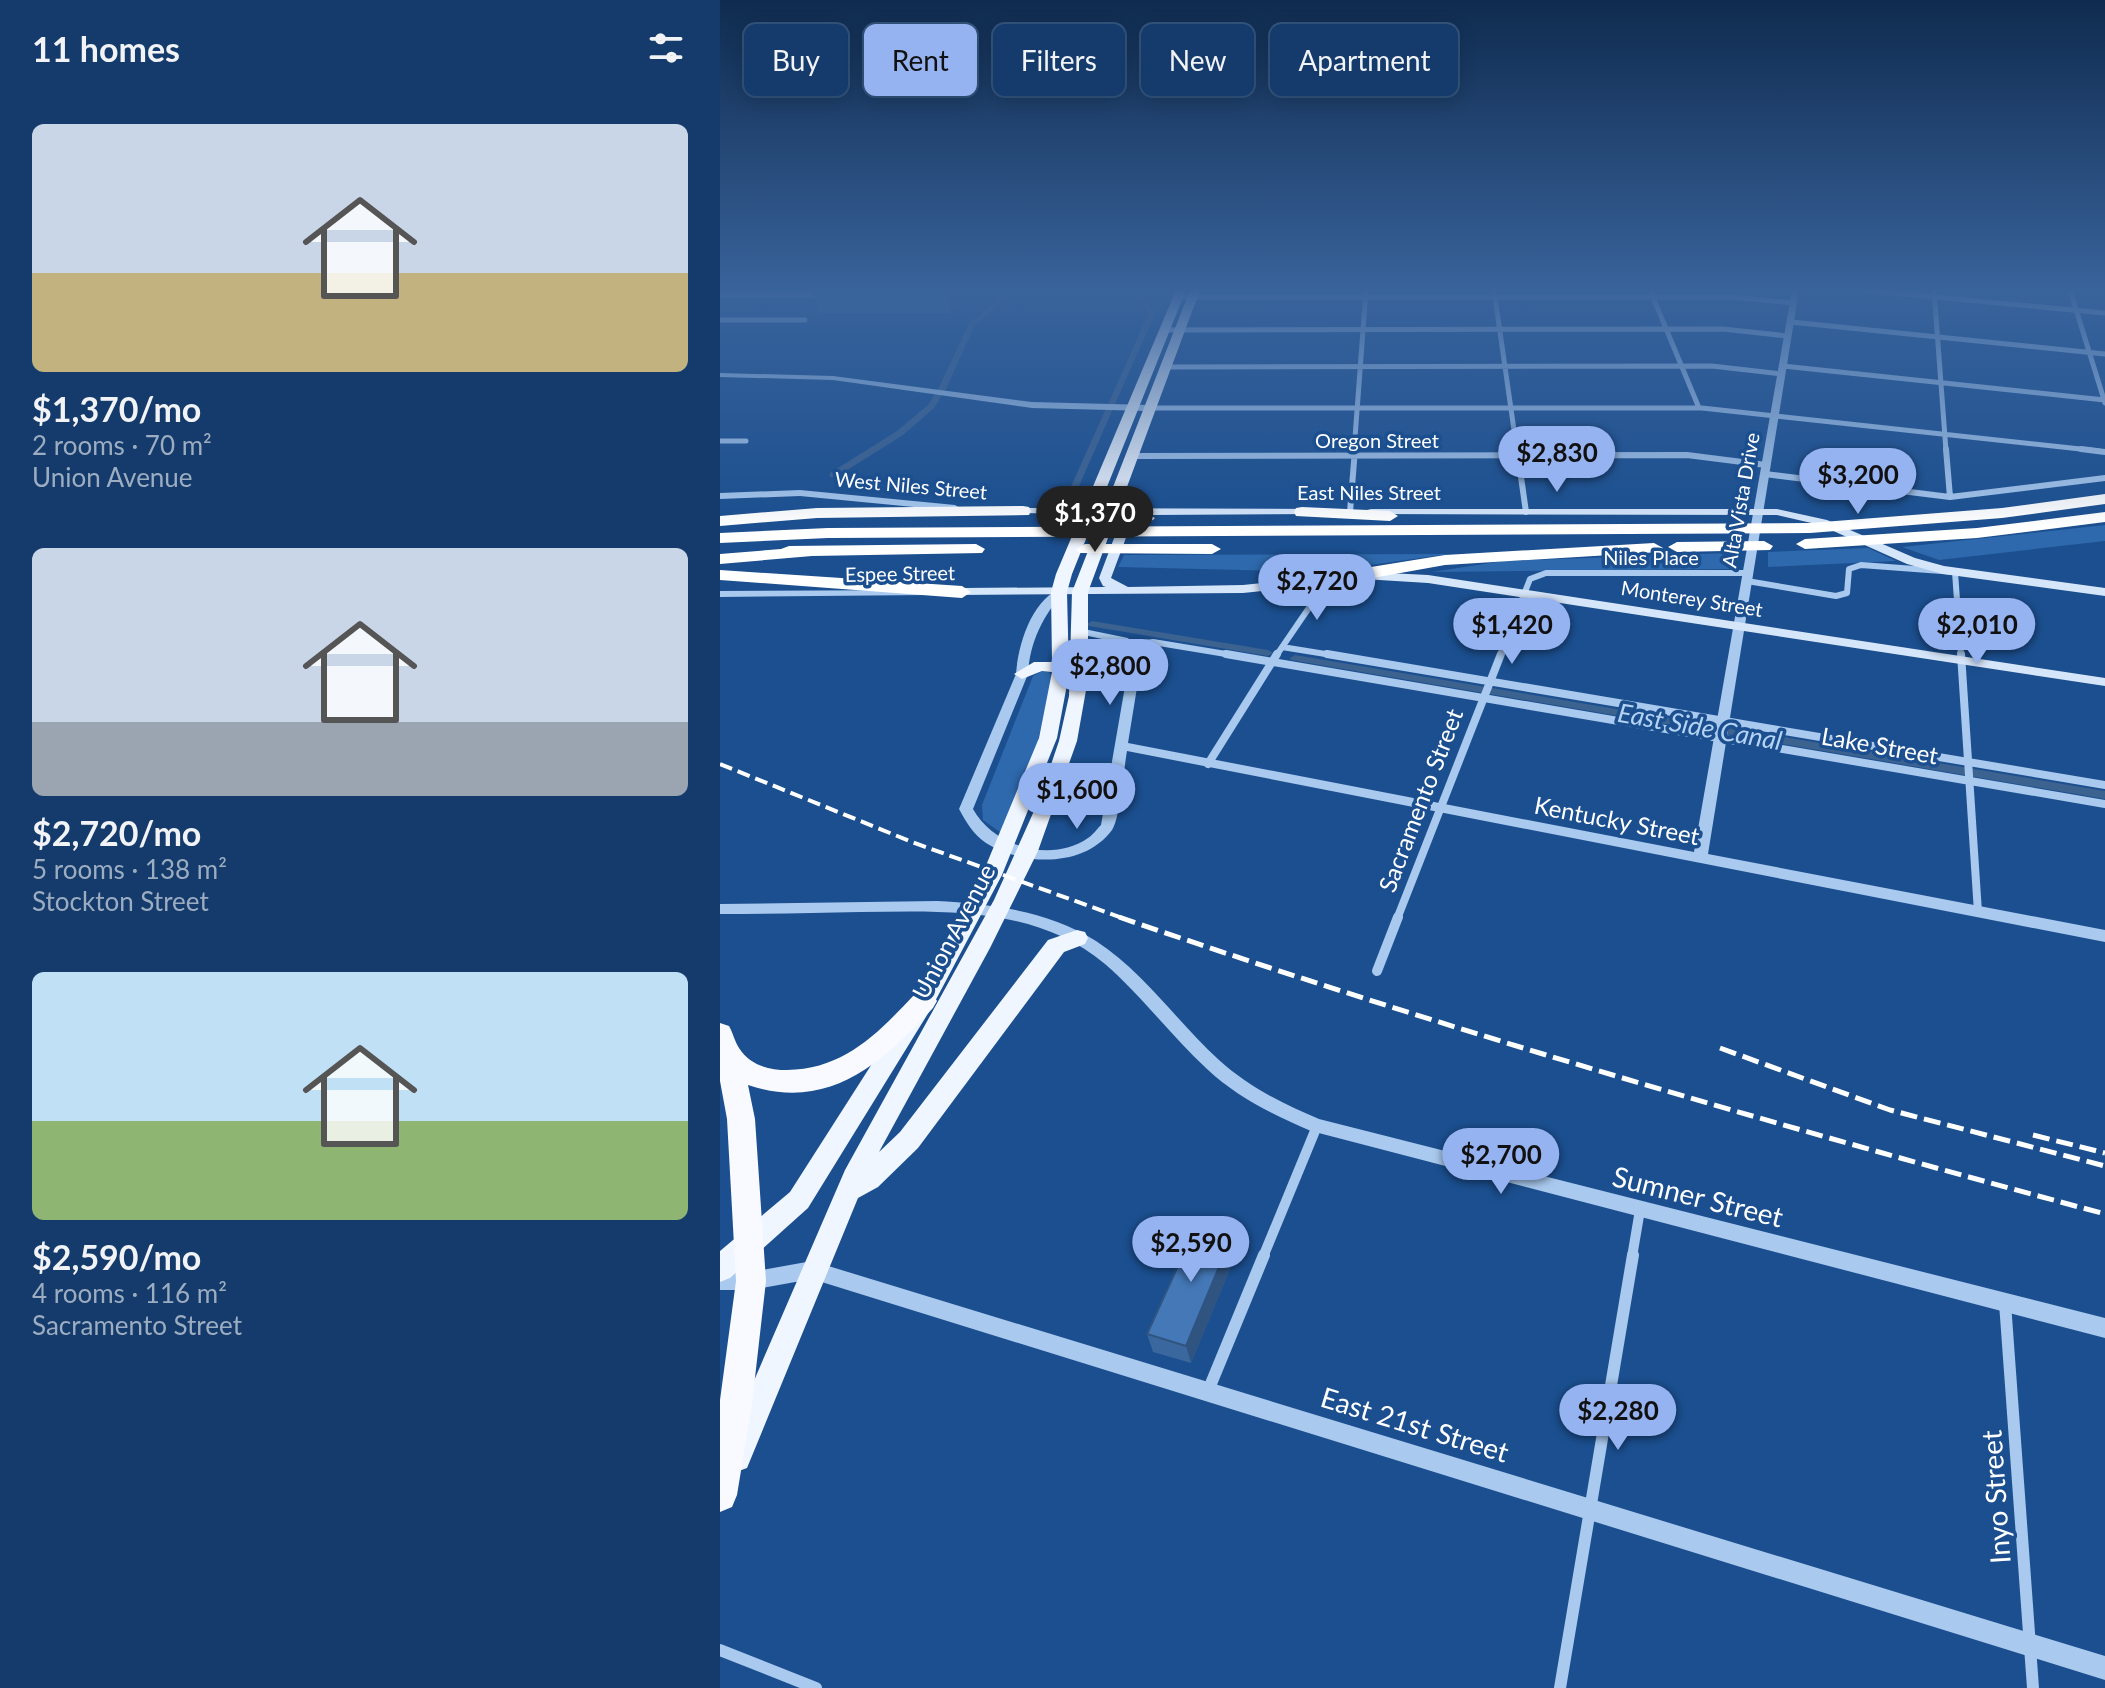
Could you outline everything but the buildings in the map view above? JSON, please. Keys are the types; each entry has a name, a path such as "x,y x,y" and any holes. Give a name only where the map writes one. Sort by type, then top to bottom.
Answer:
{"highway":[{"path":"1129,541 1886,524 2105,499"},
{"path":"720,521 817,513 1023,511"},
{"path":"1302,512 1680,531"},
{"path":"1328,580 1445,560 1654,548 1888,540 2037,527 2105,517"},
{"path":"720,530 838,526 1064,540 1654,548"},
{"path":"720,538 927,533"},
{"path":"720,556 1064,540"},
{"path":"720,575 962,592"},
{"path":"724,1044 743,1070 761,1078 802,1080 824,1076 870,1055 924,1001"},
{"path":"721,1491 751,1281 741,1119 724,1044"}],"main road":[{"name":"Union Avenue","path":"720,1269 799,1200 924,1001 957,967 1002,910 1043,816 1066,748 1080,679 1080,592 1126,408 1145,369"},
{"name":"Union Avenue","path":"721,1491 769,1386 812,1270 957,967 1021,808 1048,738 1061,668 1059,592 1131,456 1164,369"},
{"name":"East Niles Street","path":"1100,512 1759,510 1807,518 1847,530 1894,554 1955,572 2105,592"},
{"name":"West Niles Street","path":"1023,511 1100,512"},
{"path":"1159,591 1113,587 1105,578 1125,525 1178,512"},
{"name":"Monterey Street","path":"1080,592 1243,589 1399,576 2105,682"},
{"name":"Espee Street","path":"962,592 1080,592"},
{"path":"1080,679 1096,653 1108,646 1128,645"},
{"path":"1022,674 1040,666 1061,668"},
{"path":"849,1190 869,1179 909,1140 1056,946 1077,938"}],"street":[{"path":"1350,512 1361,369"},
{"path":"1505,369 1526,512"},
{"path":"1683,369 1699,408"},
{"path":"1752,369 1942,383 2105,401 2094,369"},
{"path":"1941,369 1950,497"},
{"name":"Alta Vista Drive","path":"1700,858 1783,370"},
{"path":"720,375 813,376 1032,405 1100,408 1699,408 2105,452"},
{"path":"720,441 746,441"},
{"name":"Oregon Street","path":"1131,456 1687,455 1950,497 2105,478"},
{"name":"West Niles Street","path":"720,496 800,493 912,506 1023,511"},
{"name":"Niles Place","path":"1524,593 1534,576 1554,573 1747,577 1836,596 1847,593 1849,569 1861,565 1955,572"},
{"path":"1955,572 1978,912"},
{"path":"1208,764 1328,580"},
{"name":"Espee Street","path":"720,594 962,592"},
{"name":"Union Avenue","path":"1059,592 1046,602 1022,661 1022,674 966,809 969,821 981,831 1013,847 1047,857 1069,855 1086,848 1101,838 1108,826 1122,746"},
{"name":"Sacramento Street","path":"1377,971 1524,593"},
{"path":"1079,631 1124,640 1134,654 1122,746"},
{"name":"Lake Street","path":"1128,645 1153,642 2105,804"},
{"name":"Lake Street","path":"1282,647 2105,785"},
{"name":"Kentucky Street","path":"1122,746 2105,936"},
{"name":"Sumner Street","path":"720,909 967,907 1021,916 1077,938 1129,976 1233,1082 1283,1112 1317,1126 2105,1328"},
{"path":"1208,1392 1317,1126"},
{"path":"1560,1688 1640,1210"},
{"name":"East 21st Street","path":"720,1281 751,1281 812,1270 2105,1668"},
{"name":"Inyo Street","path":"2005,1303 2033,1688"},
{"path":"720,1650 816,1688"}],"shaded area":[{"path":"2105,525 2105,541 1939,560 1902,547"},
{"path":"1868,548 1896,561 1768,567 1768,552"},
{"path":"1728,553 1729,569 1432,572 1503,561"},
{"path":"1449,554 1320,572 1118,567 1124,555"},
{"path":"1042,671 1049,672 1052,677 1036,750 1000,832 983,820 982,805 1033,676"}],"waterway":[{"path":"833,475 900,433 931,406 951,369"},
{"name":"East Side Canal","path":"1068,502 1127,369"},
{"name":"East Side Canal","path":"1092,624 1268,653"},
{"name":"East Side Canal","path":"1295,658 2105,795"}],"railway":[{"path":"720,764 912,842 1125,919"},
{"path":"1119,917 1487,1037 1857,1146 2105,1214"},
{"path":"1720,1048 1890,1110 2105,1166"},
{"path":"2033,1135 2105,1153"}]}
